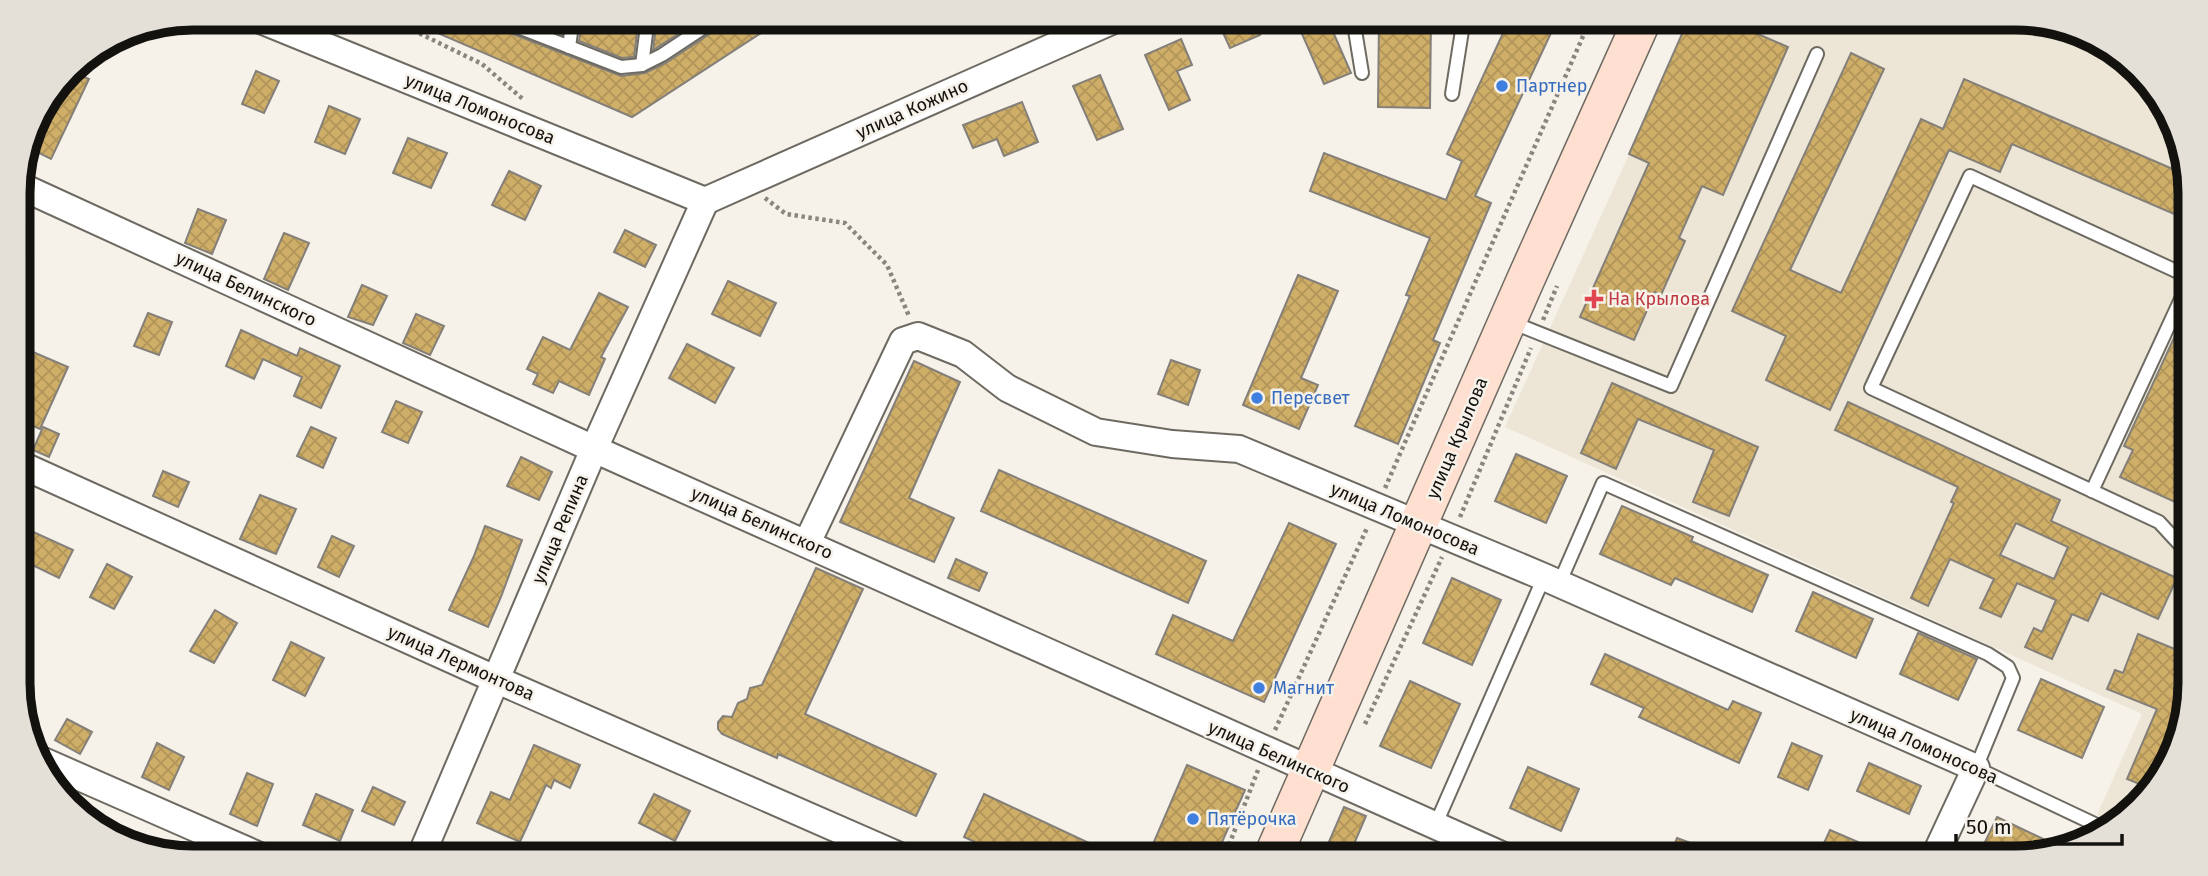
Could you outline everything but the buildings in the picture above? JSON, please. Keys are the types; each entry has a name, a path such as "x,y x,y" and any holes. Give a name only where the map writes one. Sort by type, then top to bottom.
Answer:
{"main road":[{"name":"улица Крылова","path":"1277,846 1310,771 1434,532 1508,320 1638,30"}],"street":[{"name":"улица Ломоносова","path":"299,30 705,201"},
{"name":"улица Кожино","path":"705,201 1086,30"},
{"name":"улица Белинского","path":"30,190 594,449 1481,846"},
{"name":"улица Репина","path":"425,846 594,449 705,201"},
{"name":"улица Ломоносова","path":"918,337 963,354 1007,388 1096,432 1172,444 1238,449 1551,581 1976,768"},
{"path":"807,543 903,341 918,337"},
{"name":"улица Лермонтова","path":"30,469 495,679 877,846"},
{"path":"52,765 230,846"},
{"path":"1940,846 1976,768"}],"lane":[{"path":"527,30 621,67 642,65 700,30"},
{"path":"569,47 571,30"},
{"path":"642,65 646,30"},
{"path":"1355,30 1362,73"},
{"path":"1452,94 1462,30"},
{"path":"1508,320 1671,386 1817,54"},
{"path":"2178,271 1969,176 1871,388 2159,522 2178,543"},
{"path":"2092,491 2178,305"},
{"path":"1435,826 1551,581 1603,483 1988,654 2008,667 2013,678 1976,768"},
{"name":"улица Ломоносова","path":"1976,768 2096,825"}],"path":[{"path":"413,30 482,64 529,105"},
{"path":"1229,846 1265,751 1377,507 1586,30"},
{"path":"744,184 786,214 845,223 887,265 918,337"},
{"path":"1361,734 1434,532"}],"shaded area":[{"path":"1686,30 2015,30 2047,33 2087,47 2114,63 2145,94 2166,131 2177,172 2178,683 2173,725 2156,765 2145,782 2114,813 2106,819 2097,815 2142,714 1505,427"}],"place":[{"name":"Партнер","path":"1502,86"},
{"name":"На Крылова","path":"1594,299"},
{"name":"Пересвет","path":"1257,398"},
{"name":"Магнит","path":"1259,688"},
{"name":"Пятёрочка","path":"1193,819"}]}
